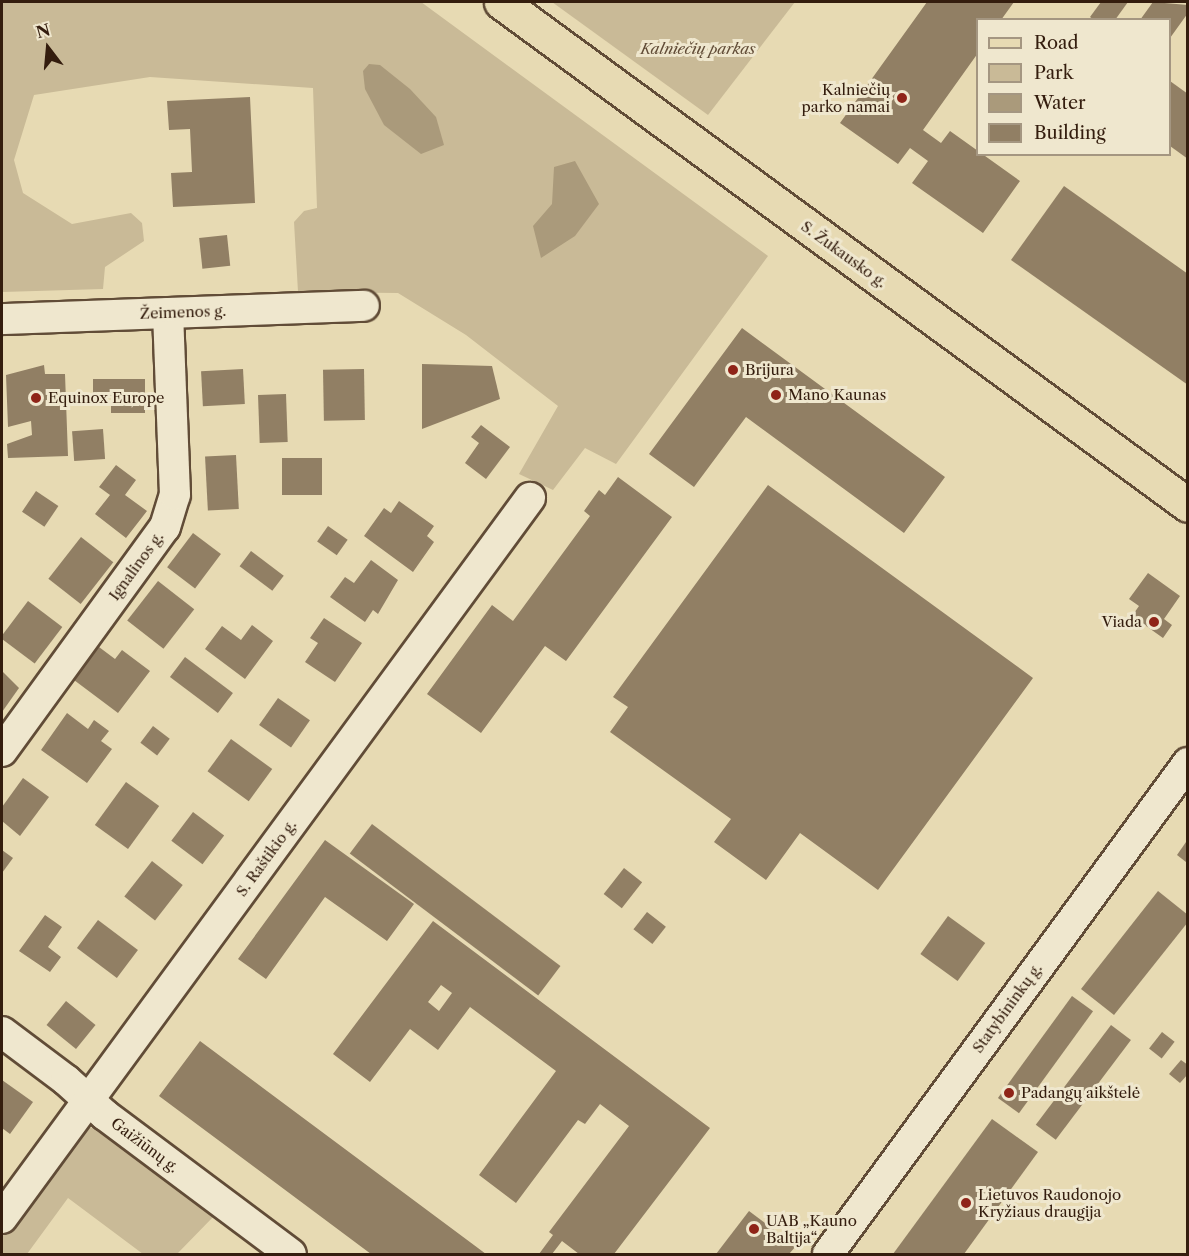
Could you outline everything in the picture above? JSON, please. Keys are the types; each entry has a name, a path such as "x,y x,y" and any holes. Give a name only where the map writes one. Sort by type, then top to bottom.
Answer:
{"main road":[{"name":"S. Žukausko g.","path":"501,2 1188,505"}],"street":[{"name":"Žeimenos g.","path":"2,319 364,306"},
{"name":"Ignalinos g.","path":"2,752 165,527 175,495 168,313"},
{"name":"S. Raštikio g.","path":"2,1218 530,498"},
{"name":"Statybininkų g.","path":"828,1254 1188,763"},
{"name":"Gaižiūnų g.","path":"2,1032 88,1101 291,1254"}],"green space":[{"path":"2,2 421,2 768,256 616,464 585,448 553,490 519,474 558,406 466,335 398,293 298,292 294,222 304,211 317,208 313,88 150,77 34,95 14,160 23,193 72,224 131,213 142,223 144,241 105,267 103,289 2,292"},
{"name":"Kalniečių parkas","path":"552,2 795,2 708,115"},
{"path":"89,1128 100,1128 214,1216 177,1254 143,1254 68,1198 27,1254 2,1254 2,1237 76,1135"}],"water":[{"path":"369,64 380,65 410,89 436,117 444,145 421,154 384,125 365,89 363,71"},
{"path":"575,161 599,204 575,236 541,258 533,226 552,204 554,167"}],"building":[{"name":"Kalniečių parko namai","path":"927,2 1014,2 1002,18 976,18 976,56 923,130 941,143 950,131 976,150 976,156 985,156 1020,181 983,233 912,183 928,161 910,148 898,164 840,123"},
{"path":"1101,2 1128,2 1116,18 1090,17"},
{"path":"1153,2 1188,5 1188,13 1171,37 1171,18 1141,18"},
{"path":"1171,82 1188,94 1188,159 1171,147"},
{"path":"250,97 255,203 173,207 171,173 192,172 190,129 169,130 167,101"},
{"path":"1064,186 1188,274 1188,385 1011,260"},
{"path":"227,235 230,266 202,269 199,238"},
{"path":"742,328 945,477 904,533 746,417 694,487 649,454"},
{"path":"422,364 492,366 500,399 422,429"},
{"name":"Equinox Europe","path":"44,365 45,374 65,374 68,456 8,458 7,444 32,435 31,421 8,427 6,375"},
{"path":"243,369 245,404 203,406 201,371"},
{"path":"364,369 365,420 324,421 323,370"},
{"path":"93,379 145,379 145,413 111,413 111,396 93,396"},
{"path":"286,394 288,442 260,443 258,395"},
{"path":"481,425 510,447 486,479 465,463 479,443 471,437"},
{"path":"103,429 105,459 74,461 72,431"},
{"path":"236,455 239,509 208,511 205,457"},
{"path":"282,458 322,458 322,495 282,495"},
{"path":"116,465 136,480 125,495 147,511 126,538 95,514 110,495 99,487"},
{"path":"618,477 672,517 566,661 545,646 481,733 427,694 492,605 513,621 590,516 584,511 599,490 605,495"},
{"path":"768,485 1033,678 878,890 800,833 766,880 714,842 731,819 610,732 628,707 613,697"},
{"path":"36,491 58,506 44,527 22,512"},
{"path":"399,501 434,526 427,536 434,542 413,572 364,536 384,508 391,513"},
{"path":"328,526 348,540 337,555 317,542"},
{"path":"193,533 221,554 195,588 167,567"},
{"path":"81,537 113,562 81,604 48,579"},
{"path":"251,551 284,576 272,591 240,566"},
{"path":"371,560 398,580 378,614 373,610 365,622 330,597 345,577 354,583"},
{"path":"1148,573 1180,596 1164,619 1172,625 1163,638 1132,616 1139,606 1129,599"},
{"path":"158,581 194,609 163,649 127,620"},
{"path":"28,601 62,627 35,664 2,639 2,636"},
{"path":"324,618 362,643 335,682 305,662 318,643 310,638"},
{"path":"252,625 273,641 245,679 205,649 222,626 241,640"},
{"path":"99,647 115,659 122,650 150,671 118,713 74,680"},
{"path":"185,657 233,693 218,713 170,677"},
{"path":"3,672 19,688 2,712 2,674"},
{"path":"278,698 310,720 291,747 259,725"},
{"path":"67,713 88,729 94,720 109,731 101,741 112,749 87,783 41,750"},
{"path":"153,726 170,739 157,755 140,743"},
{"path":"231,739 272,769 249,801 207,771"},
{"path":"23,778 49,797 20,836 2,821 2,807"},
{"path":"126,782 159,806 128,849 95,825"},
{"path":"193,812 224,835 202,864 171,841"},
{"path":"372,824 560,966 538,996 350,854"},
{"path":"325,840 414,904 387,941 325,897 266,979 238,959"},
{"path":"1186,842 1188,843 1186,862 1177,855"},
{"path":"2,850 13,858 2,873"},
{"path":"152,861 183,885 155,920 124,896"},
{"path":"624,868 642,882 622,908 604,894"},
{"path":"1158,891 1188,915 1188,922 1114,1015 1081,989"},
{"path":"647,912 666,927 652,944 633,929"},
{"path":"45,915 62,927 48,947 61,957 50,972 19,951"},
{"path":"948,916 985,943 958,981 920,954"},
{"path":"98,920 138,950 117,978 77,948"},
{"path":"433,921 710,1128 614,1254 579,1254 562,1241 552,1254 539,1254 553,1235 549,1232 629,1126 600,1104 585,1124 578,1120 516,1203 479,1175 556,1071 470,1007 438,1050 410,1029 370,1082 333,1054","holes":["441,985 452,993 439,1011 428,1002"]},
{"path":"1072,996 1093,1011 1019,1113 998,1098"},
{"path":"66,1001 96,1025 76,1049 46,1025"},
{"path":"1111,1025 1131,1040 1056,1140 1036,1125"},
{"path":"1162,1032 1175,1042 1162,1058 1149,1049"},
{"path":"200,1041 486,1254 371,1254 159,1096"},
{"path":"1181,1060 1188,1065 1188,1074 1180,1083 1169,1074"},
{"path":"2,1080 33,1102 10,1134 2,1128"},
{"name":"Lietuvos Raudonojo Kryžiaus draugija","path":"992,1119 1038,1152 964,1254 893,1254"},
{"name":"UAB „Kauno Baltija“","path":"749,1211 796,1246 789,1254 716,1254"}],"place":[{"name":"Kalniečių parko namai","path":"902,98"},
{"name":"Brijura","path":"733,370"},
{"name":"Mano Kaunas","path":"776,395"},
{"name":"Equinox Europe","path":"36,398"},
{"name":"Viada","path":"1154,622"},
{"name":"Padangų aikštelė","path":"1009,1093"},
{"name":"Lietuvos Raudonojo Kryžiaus draugija","path":"966,1203"},
{"name":"UAB „Kauno Baltija“","path":"754,1229"}]}
